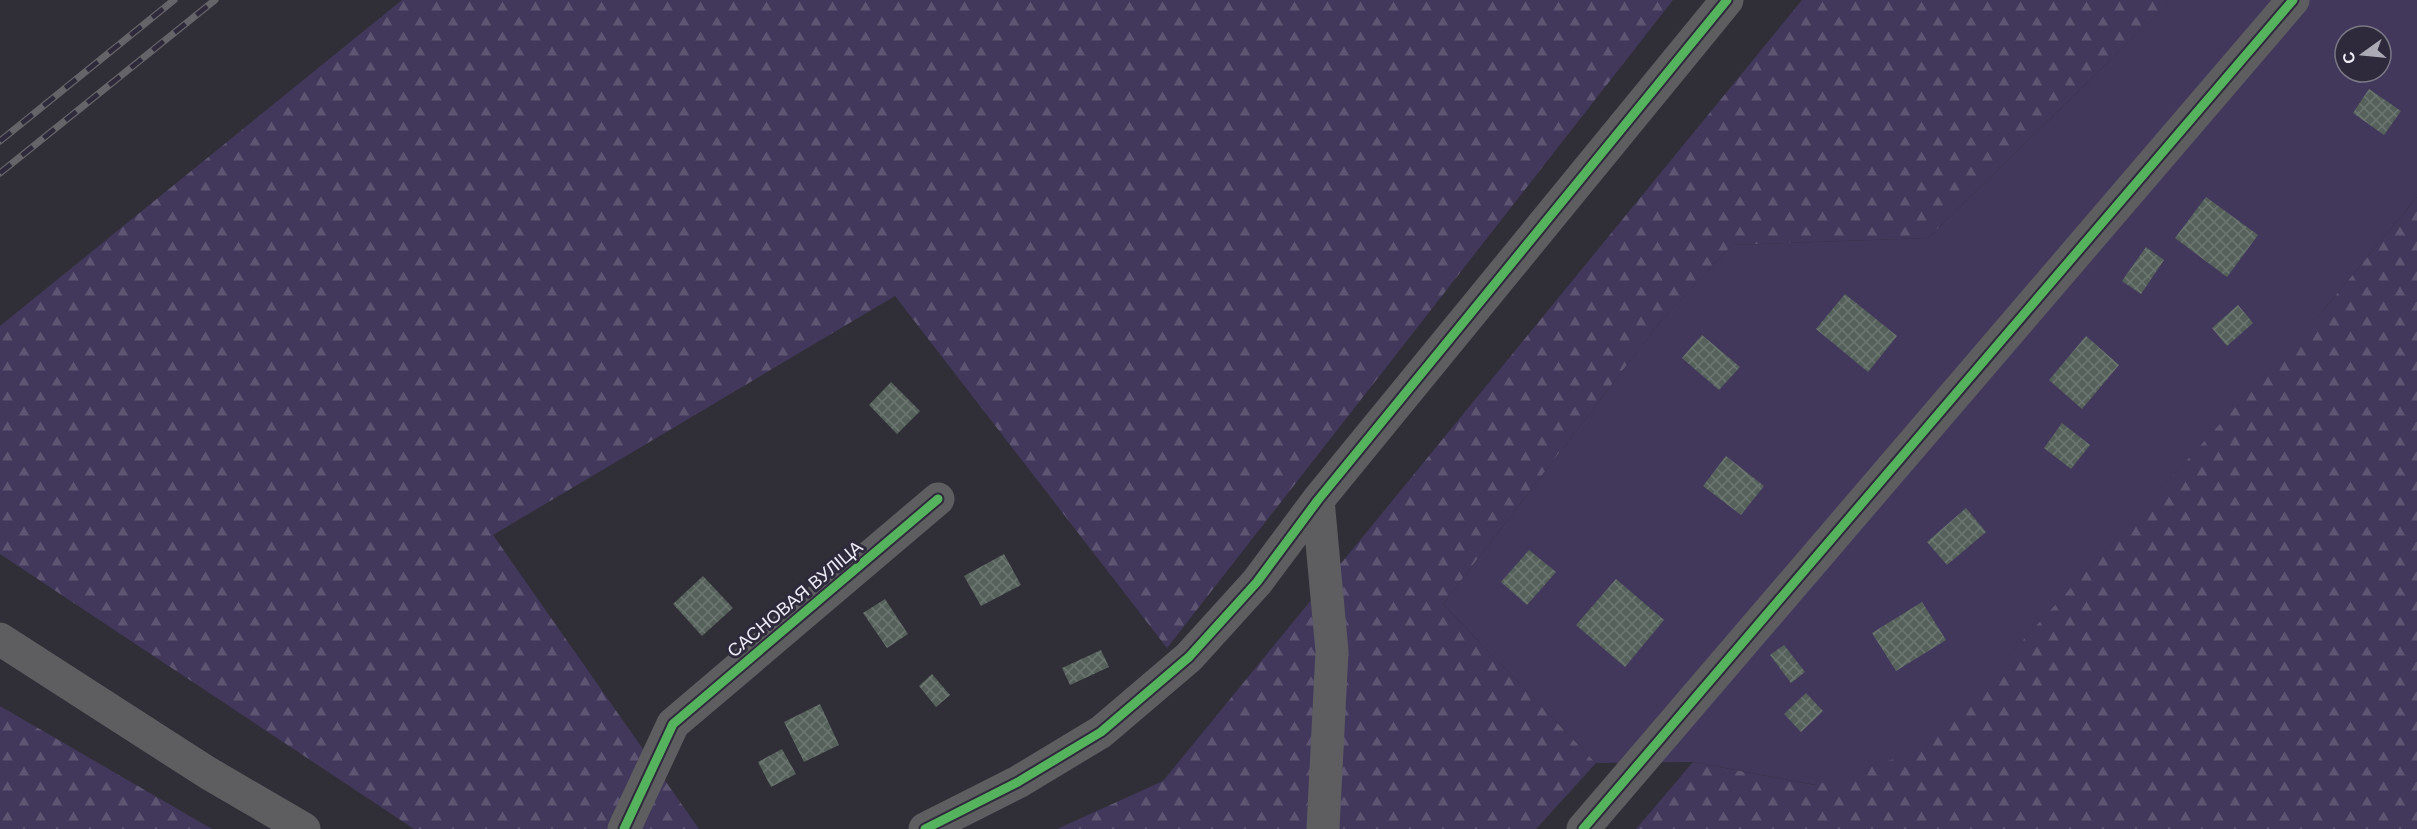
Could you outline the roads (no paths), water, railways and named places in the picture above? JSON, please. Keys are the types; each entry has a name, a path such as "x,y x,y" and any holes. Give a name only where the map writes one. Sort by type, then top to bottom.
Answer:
{"street":[{"path":"925,829 1018,782 1101,732 1189,657 1257,582 1318,501 1727,0"},
{"path":"1582,829 2293,0"},
{"name":"САСНОВАЯ ВУЛІЦА","path":"624,829 673,724 938,499"},
{"path":"1318,501 1332,651 1323,829"},
{"path":"0,639 208,773 304,829"}],"railway":[{"path":"0,141 174,0"},
{"path":"0,173 215,0"}]}
